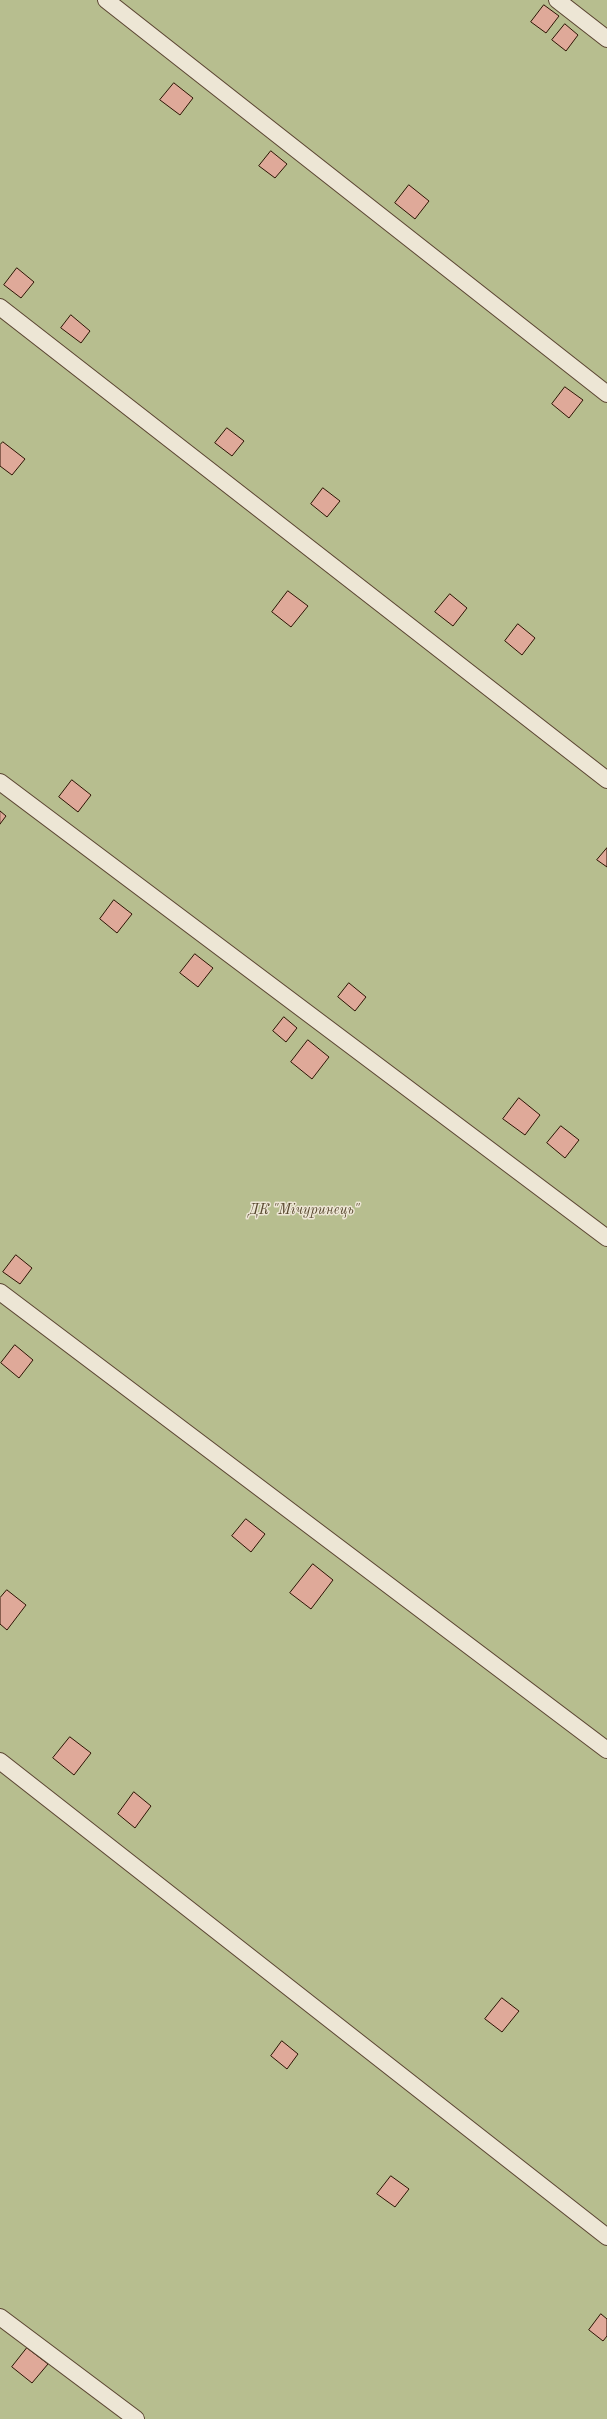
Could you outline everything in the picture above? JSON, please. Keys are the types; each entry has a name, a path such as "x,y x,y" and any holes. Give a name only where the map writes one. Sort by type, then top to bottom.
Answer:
{"lane":[{"path":"106,0 607,394"},
{"path":"557,0 607,40"},
{"path":"0,308 607,780"},
{"path":"0,782 607,1238"},
{"path":"0,1292 607,1750"},
{"path":"0,1761 607,2237"},
{"path":"0,2317 136,2419"}],"green space":[{"name":"ДК \"Мічуринець\"","path":"0,0 607,0 607,2419 0,2419"}],"building":[{"path":"544,5 559,16 546,33 531,22"},
{"path":"565,24 578,35 566,51 552,40"},
{"path":"174,83 193,98 180,115 160,100"},
{"path":"271,151 287,164 275,178 259,166"},
{"path":"409,185 429,201 415,219 395,203"},
{"path":"17,268 34,282 21,298 4,285"},
{"path":"71,315 90,331 81,343 61,328"},
{"path":"565,387 583,400 569,418 552,404"},
{"path":"227,428 244,441 232,456 215,443"},
{"path":"3,442 25,459 12,475 0,466 0,445"},
{"path":"323,488 340,501 327,517 311,504"},
{"path":"288,591 308,606 291,627 272,612"},
{"path":"450,594 467,608 453,626 435,612"},
{"path":"518,624 535,638 522,655 505,641"},
{"path":"72,780 91,795 78,812 59,797"},
{"path":"0,811 6,816 0,824"},
{"path":"607,848 607,867 597,860"},
{"path":"114,900 132,914 117,933 100,919"},
{"path":"195,954 213,968 198,987 180,973"},
{"path":"349,983 366,997 355,1011 338,997"},
{"path":"284,1017 297,1028 286,1042 273,1031"},
{"path":"308,1040 329,1057 312,1079 291,1062"},
{"path":"519,1098 540,1115 525,1135 503,1119"},
{"path":"561,1126 579,1140 565,1158 547,1143"},
{"path":"16,1255 32,1268 20,1284 3,1272"},
{"path":"15,1345 33,1360 19,1378 1,1363"},
{"path":"246,1519 265,1534 251,1552 232,1536"},
{"path":"313,1564 333,1580 311,1609 290,1593"},
{"path":"7,1590 26,1605 7,1630 0,1624 0,1598"},
{"path":"70,1737 91,1753 74,1775 53,1758"},
{"path":"134,1792 151,1806 135,1828 118,1814"},
{"path":"502,1998 519,2011 502,2032 485,2019"},
{"path":"282,2041 298,2054 287,2069 271,2056"},
{"path":"391,2176 409,2189 395,2207 377,2194"},
{"path":"601,2314 607,2319 607,2336 603,2341 589,2330"},
{"path":"27,2348 48,2364 32,2383 12,2367"}]}
